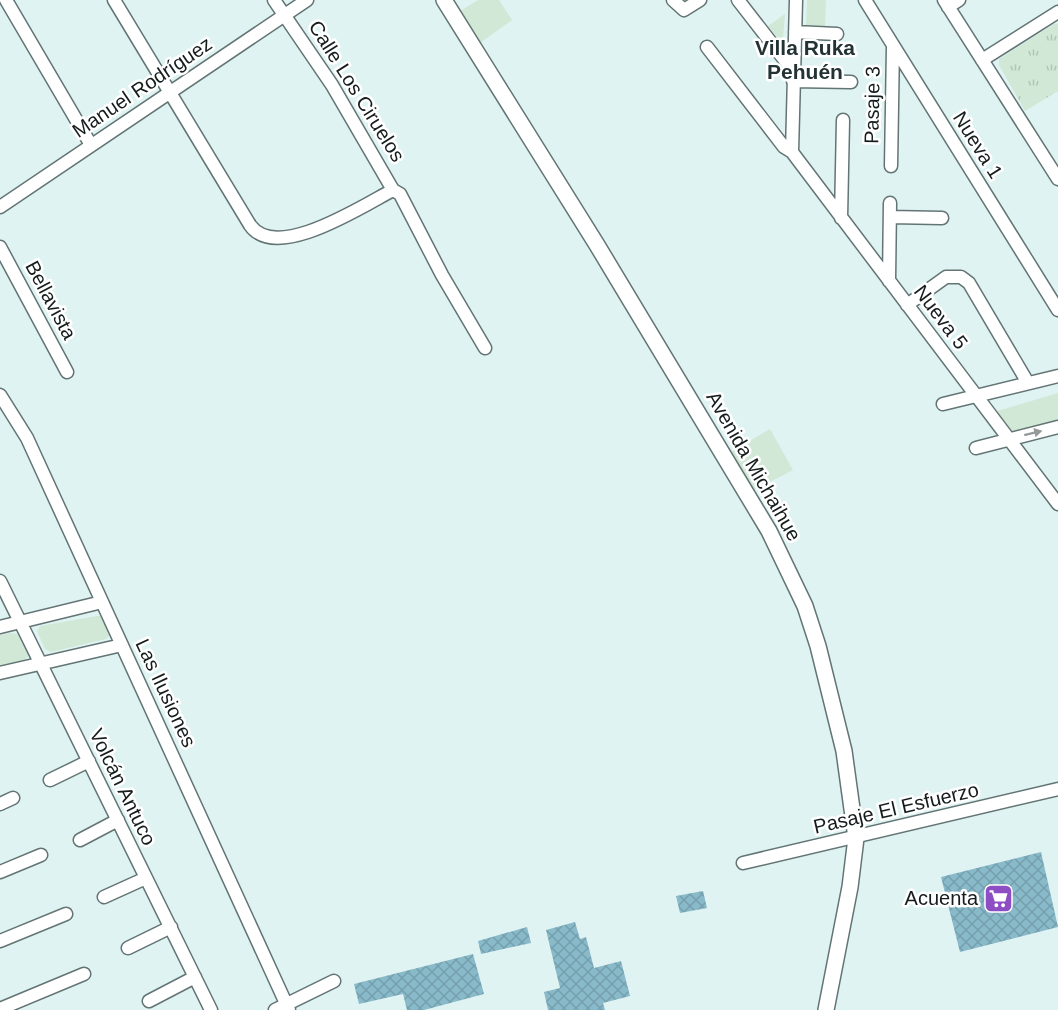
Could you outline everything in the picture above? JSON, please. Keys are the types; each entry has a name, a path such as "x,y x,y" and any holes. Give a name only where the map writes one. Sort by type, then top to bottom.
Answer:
{"street":[{"path":"6,0 91,145"},
{"path":"114,0 250,225 260,235 272,238 314,231 393,190"},
{"name":"Calle Los Ciruelos","path":"274,0 332,84 393,190 400,194 442,275 485,348"},
{"name":"Manuel Rodríguez","path":"1,204 307,0"},
{"name":"Avenida Michaihue","path":"444,0 597,245 788,568 812,626 849,773 856,838 850,887 826,1010"},
{"path":"673,0 684,10 700,0"},
{"path":"738,0 794,76 851,82"},
{"path":"792,152 796,0"},
{"name":"Nueva 1","path":"865,0 1058,310"},
{"path":"950,2 982,60 1057,176"},
{"path":"982,60 1058,12"},
{"path":"795,32 837,34"},
{"name":"Pasaje 3","path":"891,166 893,45"},
{"name":"Nueva 5","path":"707,47 784,147 792,152 1009,439 1054,493 1058,504"},
{"path":"841,218 843,120"},
{"path":"890,203 890,281"},
{"path":"890,217 942,218"},
{"name":"Bellavista","path":"0,247 67,372"},
{"path":"908,305 946,277 961,277 969,283 1028,383"},
{"path":"943,404 1058,376"},
{"name":"Las Ilusiones","path":"0,395 27,438 288,1007"},
{"path":"976,448 1058,428"},
{"name":"Volcán Antuco","path":"0,581 211,1010"},
{"path":"0,627 102,602"},
{"path":"0,673 122,645"},
{"path":"50,780 89,761"},
{"name":"Pasaje El Esfuerzo","path":"743,863 1058,789"},
{"path":"0,804 13,798"},
{"path":"80,840 118,820"},
{"path":"0,872 41,855"},
{"path":"104,897 146,878"},
{"path":"0,941 66,914"},
{"path":"128,948 171,927"},
{"path":"0,1009 84,974"},
{"path":"149,1001 195,978"},
{"path":"274,1010 288,1007 334,981"}],"green space":[{"path":"478,0 499,0 512,20 480,43 460,11"},
{"path":"807,0 826,0 825,26 806,25"},
{"path":"785,14 783,38 779,39 768,26"},
{"path":"1054,24 1058,24 1058,91 1025,111 999,65 999,59"},
{"path":"1058,393 1058,421 1013,432 1009,431 994,412"},
{"path":"770,429 793,470 754,490 731,452"},
{"path":"102,616 110,635 106,639 51,652 45,649 37,631 40,626"},
{"path":"17,634 29,656 24,660 0,665 0,635"}],"building":[{"name":"Acuenta","path":"1041,852 1058,927 960,952 941,877"},
{"path":"703,891 707,908 680,913 676,896"},
{"path":"575,922 580,939 586,937 594,968 621,961 630,996 603,1003 605,1010 548,1010 544,992 560,988 546,930"},
{"path":"527,927 531,943 481,954 478,941"},
{"path":"473,954 484,994 424,1010 407,1010 403,994 359,1004 354,984"}],"place":[{"name":"Acuenta","path":"999,898"}],"district":[{"name":"Villa Ruka Pehuén","path":"805,60"}]}
